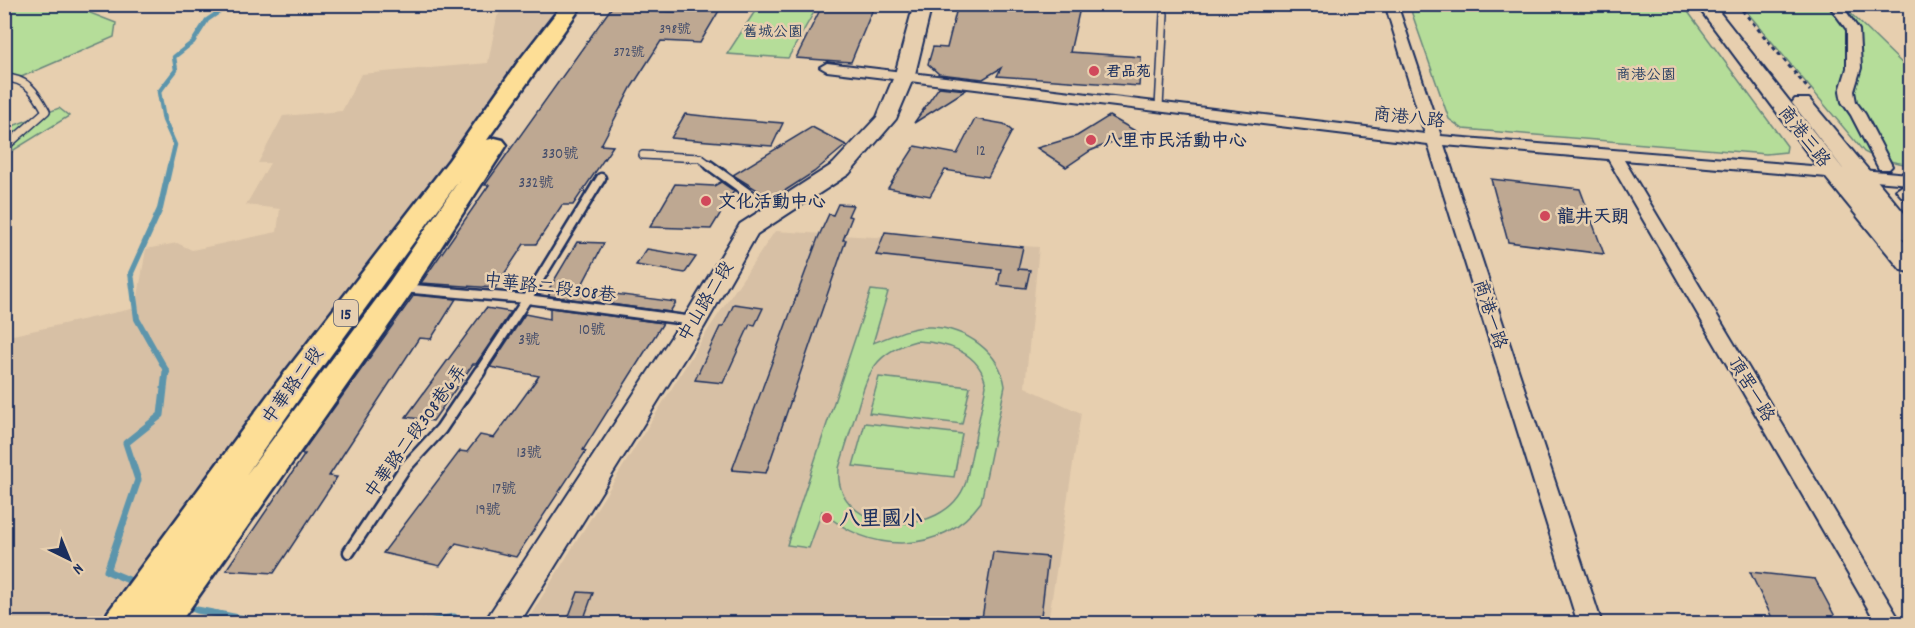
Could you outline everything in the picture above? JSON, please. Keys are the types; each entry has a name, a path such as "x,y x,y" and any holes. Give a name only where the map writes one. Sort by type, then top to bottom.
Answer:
{"main road":[{"name":"中華路二段","path":"121,624 290,388 451,174 526,67 574,4"},
{"name":"中華路二段","path":"157,624 400,288 592,4"}],"street":[{"name":"中山路二段","path":"500,624 695,321 748,229 841,169 886,119 905,74 923,4"},
{"name":"商港一路","path":"1391,4 1590,624"},
{"name":"商港三路","path":"1704,4 1834,173 1911,264"},
{"name":"商港三路","path":"1724,4 1859,175 1911,234"},
{"path":"1834,4 1853,30 1854,68 1846,91 1884,166"},
{"name":"商港八路","path":"828,67 905,74 1436,140 1859,175 1908,188"},
{"name":"頂罟一路","path":"1613,155 1890,624"}],"lane":[{"path":"1159,107 1164,14"},
{"path":"4,78 13,77 33,86 46,111 4,148"},
{"path":"643,154 700,158 774,212"},
{"name":"中華路二段308巷6弄","path":"350,552 404,469 441,429 527,299 601,178"},
{"name":"中華路二段308巷","path":"400,288 527,299 695,321"}],"shaded area":[{"path":"505,5 568,5 95,623 5,623 4,337 136,308 146,249 177,243 192,250 277,232 280,209 246,205 270,163 258,163 283,116 342,111 361,74 488,63 497,17"},
{"name":"八里國小","path":"775,231 1039,247 1025,387 1081,413 1048,623 525,624 708,330"}],"green space":[{"path":"5,5 87,5 90,13 116,23 114,37 5,84"},
{"name":"舊城公園","path":"759,5 818,5 788,58 727,54"},
{"name":"商港公園","path":"1409,5 1683,5 1787,146 1786,152 1766,154 1463,129 1449,119"},
{"path":"1741,5 1842,5 1910,71 1910,165 1878,159 1864,152"},
{"path":"59,108 69,116 12,151 5,163 5,129"},
{"path":"871,290 888,292 873,343 909,330 924,327 944,328 968,337 989,353 1002,374 1005,386 981,502 965,520 946,532 926,540 904,543 882,541 861,535 840,525 822,511 809,548 787,545","holes":["916,341 960,351 970,357 983,374 986,386 966,482 954,502 936,515 915,522 892,523 871,518 853,507 842,490 839,468 861,397 870,374 882,358 891,351"]},
{"path":"879,377 970,387 962,424 869,413"},
{"path":"865,423 962,434 954,477 853,466"}],"building":[{"path":"614,4 645,4 646,11 678,12 683,4 723,4 700,43 661,41 631,88 601,145 613,146 573,205 562,205 536,244 524,244 495,288 421,283 489,185 485,185"},
{"path":"823,4 875,4 851,62 796,58"},
{"path":"958,4 1041,4 1080,8 1070,52 1141,57 1139,86 997,76 1001,68 983,79 939,74 928,64 933,47 947,48"},
{"path":"939,87 966,90 914,123"},
{"path":"685,114 783,123 772,146 671,138"},
{"name":"八里市民活動中心","path":"1109,116 1137,132 1090,151 1066,167 1037,148 1077,136"},
{"path":"975,119 1004,124 1012,131 988,177 945,170 930,196 888,188 915,146 957,154"},
{"path":"812,127 846,145 814,172 772,199 733,175"},
{"name":"龍井天朗","path":"1491,179 1580,189 1604,254 1508,242"},
{"path":"721,182 734,191 711,229 650,227 675,184 714,186"},
{"path":"838,204 853,205 848,216 852,217 843,240 846,240 766,473 732,470 818,238 829,214 833,215"},
{"path":"885,232 1023,247 1018,269 1030,270 1026,288 998,285 1001,269 876,255"},
{"path":"577,242 604,243 582,285 601,288 599,292 676,302 670,312 549,296 549,289"},
{"path":"647,249 696,257 685,273 636,265"},
{"path":"414,295 456,299 431,339 419,338 329,476 337,477 274,573 226,570 305,454 301,454"},
{"path":"734,304 763,308 755,325 750,324 723,383 695,380 720,327 723,327"},
{"path":"486,308 511,312 433,421 406,417"},
{"path":"550,308 663,323 583,450 586,451 516,557 456,543 440,566 383,553 460,451 467,452 480,435 494,438 539,376 490,367 525,314 550,319"},
{"path":"993,552 1048,557 1040,624 981,624"},
{"path":"1750,572 1815,579 1839,624 1775,624"},
{"path":"578,592 593,593 582,624 566,624"}],"waterway":[{"path":"170,166 175,145 164,120 159,92 176,70 174,57 193,42 207,20 231,4"},
{"path":"167,372 137,319 131,273 160,209 170,165"},
{"path":"136,583 107,571 138,480 126,443 161,415 166,371"},
{"path":"185,605 197,610 271,624"},
{"path":"418,624 454,617"}],"place":[{"name":"君品苑","path":"1094,71"},
{"name":"八里市民活動中心","path":"1091,140"},
{"name":"文化活動中心","path":"706,201"},
{"name":"龍井天朗","path":"1545,216"},
{"name":"八里國小","path":"827,518"}]}
